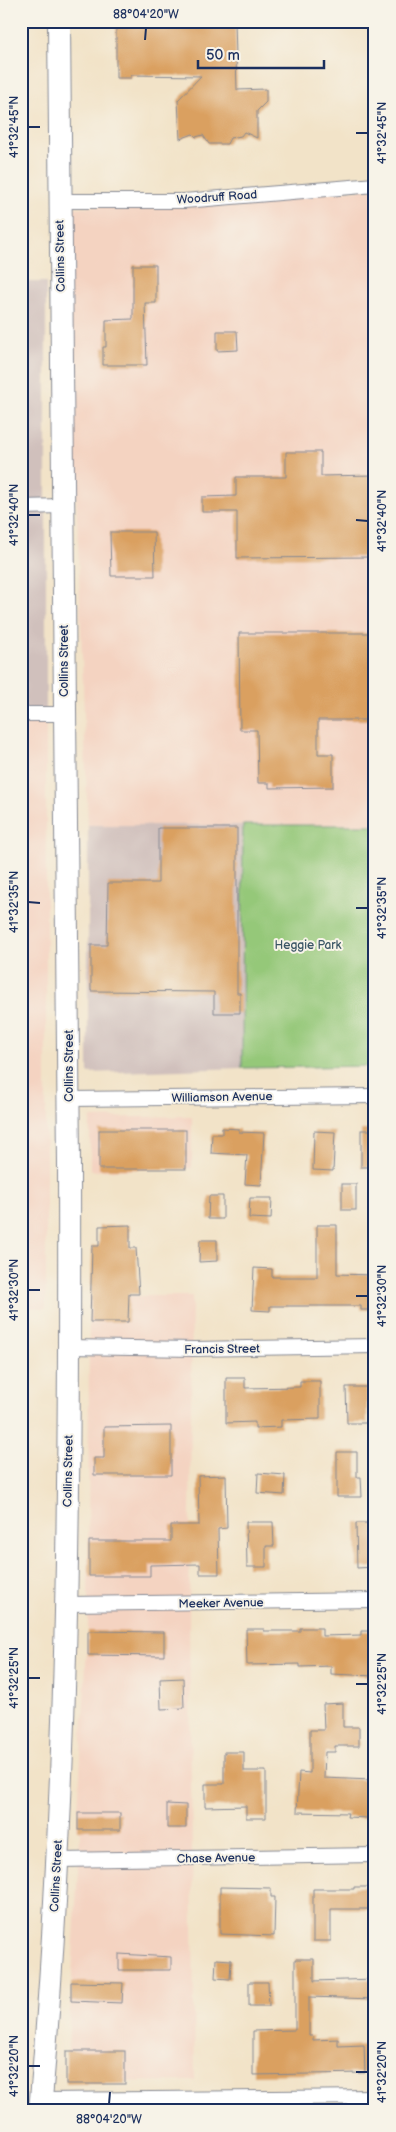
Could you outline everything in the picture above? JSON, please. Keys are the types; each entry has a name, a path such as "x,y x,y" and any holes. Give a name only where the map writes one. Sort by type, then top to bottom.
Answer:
{"main road":[{"name":"Collins Street","path":"40,2105 58,1860 67,1604 69,1099 59,202 59,21"}],"street":[{"name":"Woodruff Road","path":"59,202 184,200 375,185"},
{"path":"21,507 62,506"},
{"path":"21,714 64,714"},
{"name":"Williamson Avenue","path":"69,1099 375,1096"},
{"name":"Francis Street","path":"69,1347 194,1350 375,1346"},
{"name":"Meeker Avenue","path":"67,1604 375,1600"},
{"name":"Chase Avenue","path":"58,1860 375,1855"},
{"path":"40,2105 375,2097"}],"shaded area":[{"path":"375,189 375,825 88,825 66,208"},
{"path":"21,282 46,282 46,713 21,712"},
{"path":"21,712 46,713 46,1308 21,1308"},
{"path":"88,825 243,825 242,1068 88,1073"},
{"path":"192,1116 192,1168 90,1171 90,1118"},
{"path":"89,1296 192,1296 189,1627 195,2081 66,2082 80,1833 77,1829 88,1628"}],"green space":[{"name":"Heggie Park","path":"243,825 375,825 375,1066 242,1068"}],"building":[{"path":"116,21 235,21 237,90 266,89 266,102 257,111 257,138 244,132 241,136 230,138 227,144 209,144 203,135 196,137 193,134 180,139 178,100 201,76 131,75 131,78 116,78"},
{"path":"133,265 156,265 156,303 145,303 147,365 103,365 103,347 106,347 106,320 133,319"},
{"path":"217,331 237,331 238,350 217,351"},
{"path":"286,452 321,452 321,476 375,475 375,557 237,558 237,512 202,512 202,497 236,496 236,477 286,477"},
{"path":"110,532 154,532 155,576 111,576"},
{"path":"239,633 375,633 375,720 318,720 318,754 333,754 333,787 269,788 269,783 258,783 257,730 240,730"},
{"path":"158,828 237,828 237,993 240,993 240,1013 214,1013 214,992 91,991 91,945 107,945 108,883 158,883"},
{"path":"222,1128 239,1129 239,1132 264,1133 261,1185 245,1184 247,1155 211,1153 212,1134 222,1134"},
{"path":"99,1130 186,1130 186,1169 99,1169"},
{"path":"361,1130 375,1130 375,1167 361,1167"},
{"path":"314,1131 335,1132 333,1171 313,1170"},
{"path":"342,1184 356,1184 356,1210 342,1210"},
{"path":"209,1196 223,1196 223,1219 208,1219"},
{"path":"250,1198 272,1198 271,1219 249,1218"},
{"path":"130,1225 130,1248 136,1248 139,1294 129,1294 128,1322 90,1322 92,1246 99,1246 99,1226"},
{"path":"317,1225 337,1225 337,1274 373,1275 375,1310 361,1310 361,1306 270,1306 270,1311 252,1310 254,1268 272,1269 272,1277 317,1277"},
{"path":"200,1240 217,1240 217,1261 199,1262"},
{"path":"226,1378 245,1378 245,1388 300,1387 300,1381 320,1381 320,1419 281,1420 281,1427 255,1428 255,1422 226,1423"},
{"path":"346,1387 367,1387 367,1423 347,1423"},
{"path":"171,1426 171,1475 94,1475 94,1458 104,1458 104,1427"},
{"path":"337,1452 357,1452 357,1477 361,1477 362,1497 337,1497"},
{"path":"258,1473 285,1475 284,1495 257,1493"},
{"path":"226,1475 227,1528 218,1529 219,1574 200,1574 200,1564 150,1565 150,1576 89,1576 89,1541 171,1541 171,1525 199,1525 198,1476"},
{"path":"246,1522 273,1522 274,1546 266,1546 266,1567 247,1567"},
{"path":"356,1523 375,1523 375,1567 357,1568"},
{"path":"300,1628 322,1628 322,1636 361,1635 361,1631 375,1631 375,1676 331,1674 331,1666 300,1667 300,1664 247,1665 246,1629 300,1631"},
{"path":"88,1631 164,1632 164,1656 88,1655"},
{"path":"183,1678 184,1708 161,1709 160,1679"},
{"path":"343,1703 343,1727 359,1727 359,1746 335,1746 335,1752 325,1752 324,1778 372,1780 371,1789 375,1789 375,1803 369,1803 368,1818 347,1817 348,1813 297,1812 299,1772 310,1773 310,1730 324,1730 323,1704"},
{"path":"224,1752 244,1752 244,1771 266,1771 266,1818 246,1818 246,1806 205,1807 205,1784 224,1784"},
{"path":"167,1804 186,1805 186,1828 167,1828"},
{"path":"78,1813 120,1813 120,1830 78,1830"},
{"path":"220,1887 271,1888 271,1897 275,1897 274,1936 220,1934"},
{"path":"354,1887 375,1887 375,1909 331,1909 331,1941 313,1941 313,1889 354,1889"},
{"path":"119,1954 171,1957 171,1970 119,1970"},
{"path":"216,1959 231,1960 230,1979 215,1978"},
{"path":"295,1959 314,1959 314,1981 375,1979 375,1999 309,1997 309,2036 313,2036 313,2040 338,2039 338,2046 364,2045 365,2073 253,2075 253,2031 295,2030"},
{"path":"71,1982 123,1983 122,2003 71,2001"},
{"path":"249,1982 268,1982 269,2006 249,2006"},
{"path":"66,2051 125,2051 125,2084 66,2084"}]}
